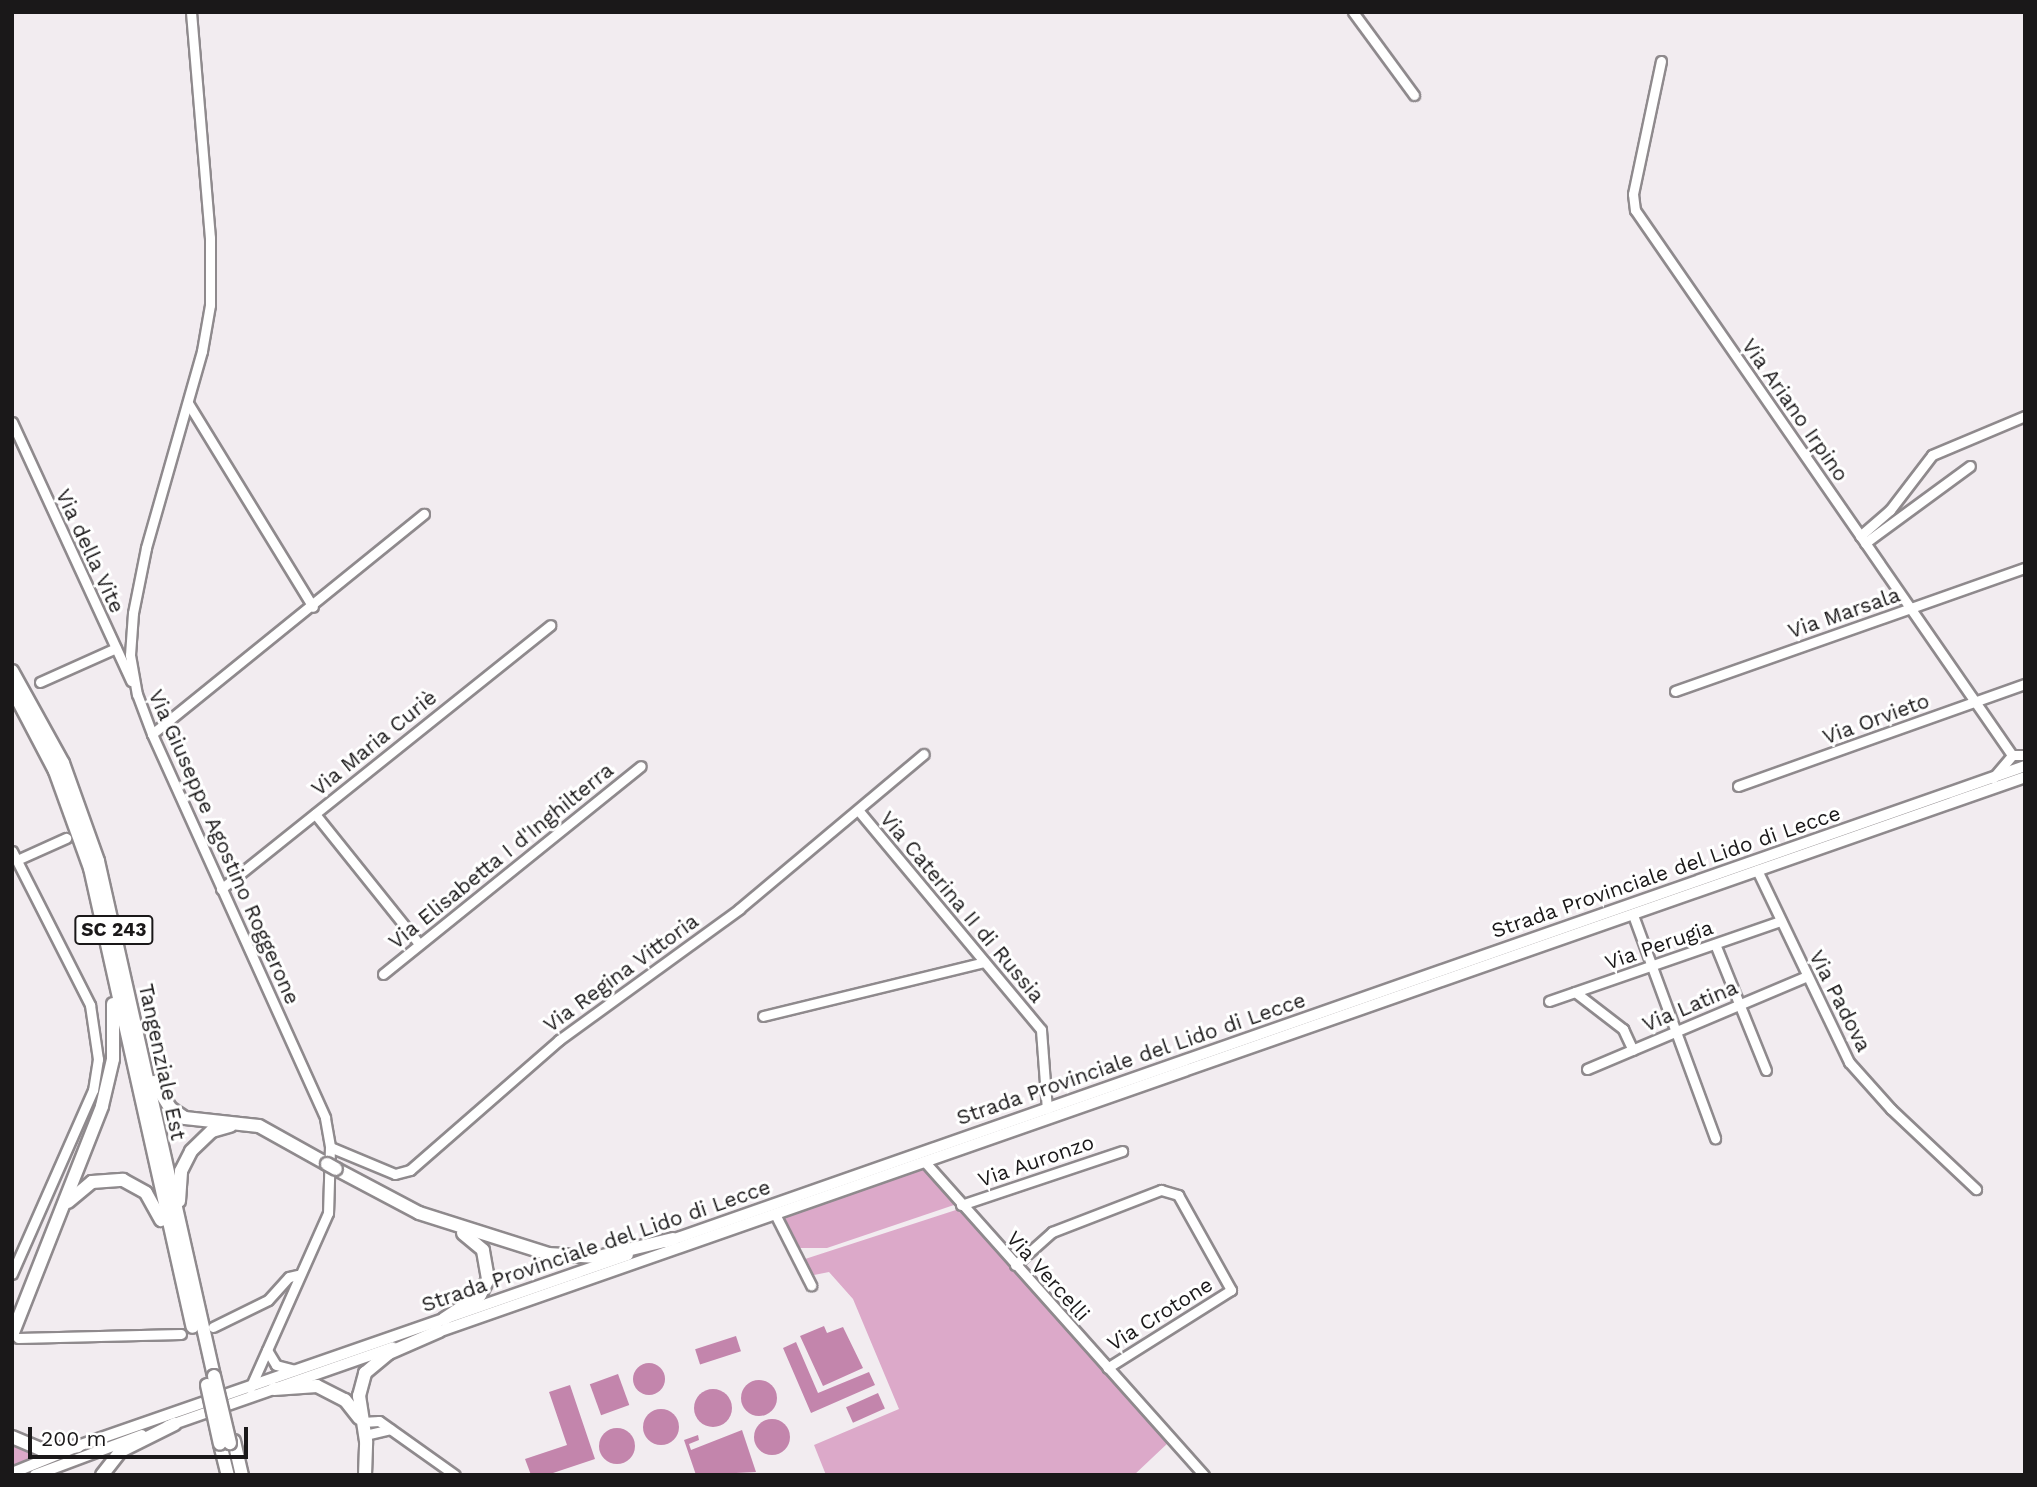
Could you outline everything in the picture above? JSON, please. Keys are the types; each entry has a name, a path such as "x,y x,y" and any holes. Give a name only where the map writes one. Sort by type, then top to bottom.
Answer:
{"highway":[{"name":"Tangenziale Est","path":"12,671 51,738 83,812 135,1026 184,1272"},
{"name":"Tangenziale Est","path":"12,689 33,722 74,817 214,1393"},
{"path":"15,1336 109,1082 115,1026 107,945"},
{"path":"135,1026 143,1038 158,1093 170,1108 196,1120 248,1124 270,1130 393,1202 448,1224 569,1257 609,1255 673,1239"},
{"path":"184,1272 178,1194 185,1160 212,1131 248,1124"},
{"path":"55,1227 69,1200 83,1186 101,1180 132,1183 156,1207 184,1272"},
{"path":"365,1475 359,1396 371,1366 441,1325 481,1295 488,1279 487,1260 478,1243 448,1224"},
{"path":"274,1389 317,1386 334,1392 363,1428"},
{"path":"214,1393 225,1443 228,1475"},
{"path":"214,1393 225,1443 237,1475"},
{"path":"102,1475 121,1451 176,1424"},
{"path":"12,1437 42,1450 78,1446"},
{"path":"222,1475 225,1443"},
{"path":"225,1443 242,1475"}],"main road":[{"name":"Strada Provinciale del Lido di Lecce","path":"251,1391 296,1370 441,1325 775,1214 1633,915 1743,870 1758,870 1768,862 2025,766"},
{"name":"Strada Provinciale del Lido di Lecce","path":"251,1391 274,1389 673,1239 1047,1109 1743,870 2025,777"},
{"path":"35,1475 176,1424 251,1391"},
{"path":"12,1473 78,1446 251,1391"}],"street":[{"name":"Via Giuseppe Agostino Roggerone","path":"191,12 212,274 202,351 133,613 130,656 137,694 152,734 325,1118 330,1147 328,1213 298,1275 251,1391"},
{"path":"1353,12 1414,95"},
{"name":"Via Ariano Irpino","path":"1661,61 1633,194 1635,210 2012,755"},
{"path":"188,403 313,607"},
{"path":"1862,539 1890,510 1932,455 2025,415"},
{"name":"Via della Vite","path":"12,422 137,694"},
{"path":"1862,539 1970,466"},
{"path":"152,734 313,607 424,514"},
{"name":"Via Marsala","path":"1675,691 2025,568"},
{"name":"Via Maria Curiè","path":"221,889 550,625"},
{"path":"40,682 116,648"},
{"name":"Via Orvieto","path":"1738,786 2025,684"},
{"name":"Via Regina Vittoria","path":"330,1147 395,1174 410,1170 559,1040 739,909 924,754"},
{"path":"1993,778 2012,755 2025,755"},
{"name":"Via Elisabetta I d'Inghilterra","path":"383,974 641,766"},
{"name":"Via Caterina II di Russia","path":"858,810 1041,1030 1047,1109"},
{"path":"314,814 419,944"},
{"path":"17,860 66,838"},
{"path":"12,851 90,1005 98,1059 93,1090 12,1274"},
{"name":"Via Padova","path":"1758,870 1849,1062 1891,1109 1976,1189"},
{"path":"1633,915 1715,1138"},
{"name":"Via Perugia","path":"1549,1001 1780,921"},
{"path":"1715,944 1766,1070"},
{"path":"762,1016 985,962"},
{"name":"Via Latina","path":"1587,1069 1807,976"},
{"path":"1575,992 1623,1029 1633,1050"},
{"name":"Via Auronzo","path":"961,1205 1122,1151"},
{"name":"Via Vercelli","path":"924,1161 1204,1475"},
{"name":"Via Crotone","path":"1015,1265 1052,1232 1161,1190 1178,1195 1231,1290 1107,1368"},
{"path":"775,1214 811,1285"},
{"path":"212,1327 268,1300 289,1277 298,1275"},
{"path":"15,1336 181,1334"},
{"path":"267,1350 276,1365 296,1370"},
{"path":"363,1428 379,1422 455,1475"}],"shaded area":[{"path":"923,1169 954,1205 827,1248 796,1248 784,1218"},
{"path":"959,1209 1169,1442 1134,1475 826,1475 814,1445 899,1409 853,1299 829,1272 809,1276 802,1260"},
{"path":"824,1326 827,1333 843,1327 863,1368 823,1386 800,1336"},
{"path":"736,1336 741,1351 700,1365 695,1349"},
{"path":"796,1342 818,1393 869,1372 875,1385 811,1413 783,1348"},
{"path":"649,1363 660,1368 665,1379 660,1390 649,1395 638,1390 633,1379 638,1368"},
{"path":"618,1374 629,1405 601,1415 590,1384"},
{"path":"759,1380 772,1385 777,1398 772,1411 759,1416 746,1411 741,1398 746,1385"},
{"path":"570,1385 595,1459 547,1475 531,1475 525,1459 567,1445 549,1392"},
{"path":"713,1389 727,1394 732,1408 727,1422 713,1427 699,1422 694,1408 699,1394"},
{"path":"878,1393 885,1409 853,1423 846,1407"},
{"path":"661,1409 674,1414 679,1427 674,1440 661,1445 648,1440 643,1427 648,1414"},
{"path":"772,1419 785,1424 790,1437 785,1450 772,1455 759,1450 754,1437 759,1424"},
{"path":"617,1428 630,1433 635,1446 630,1459 617,1464 604,1459 599,1446 604,1433"},
{"path":"742,1430 756,1472 696,1475 684,1440 698,1435 699,1440 689,1444 691,1450"},
{"path":"12,1443 45,1454 12,1469"}]}
